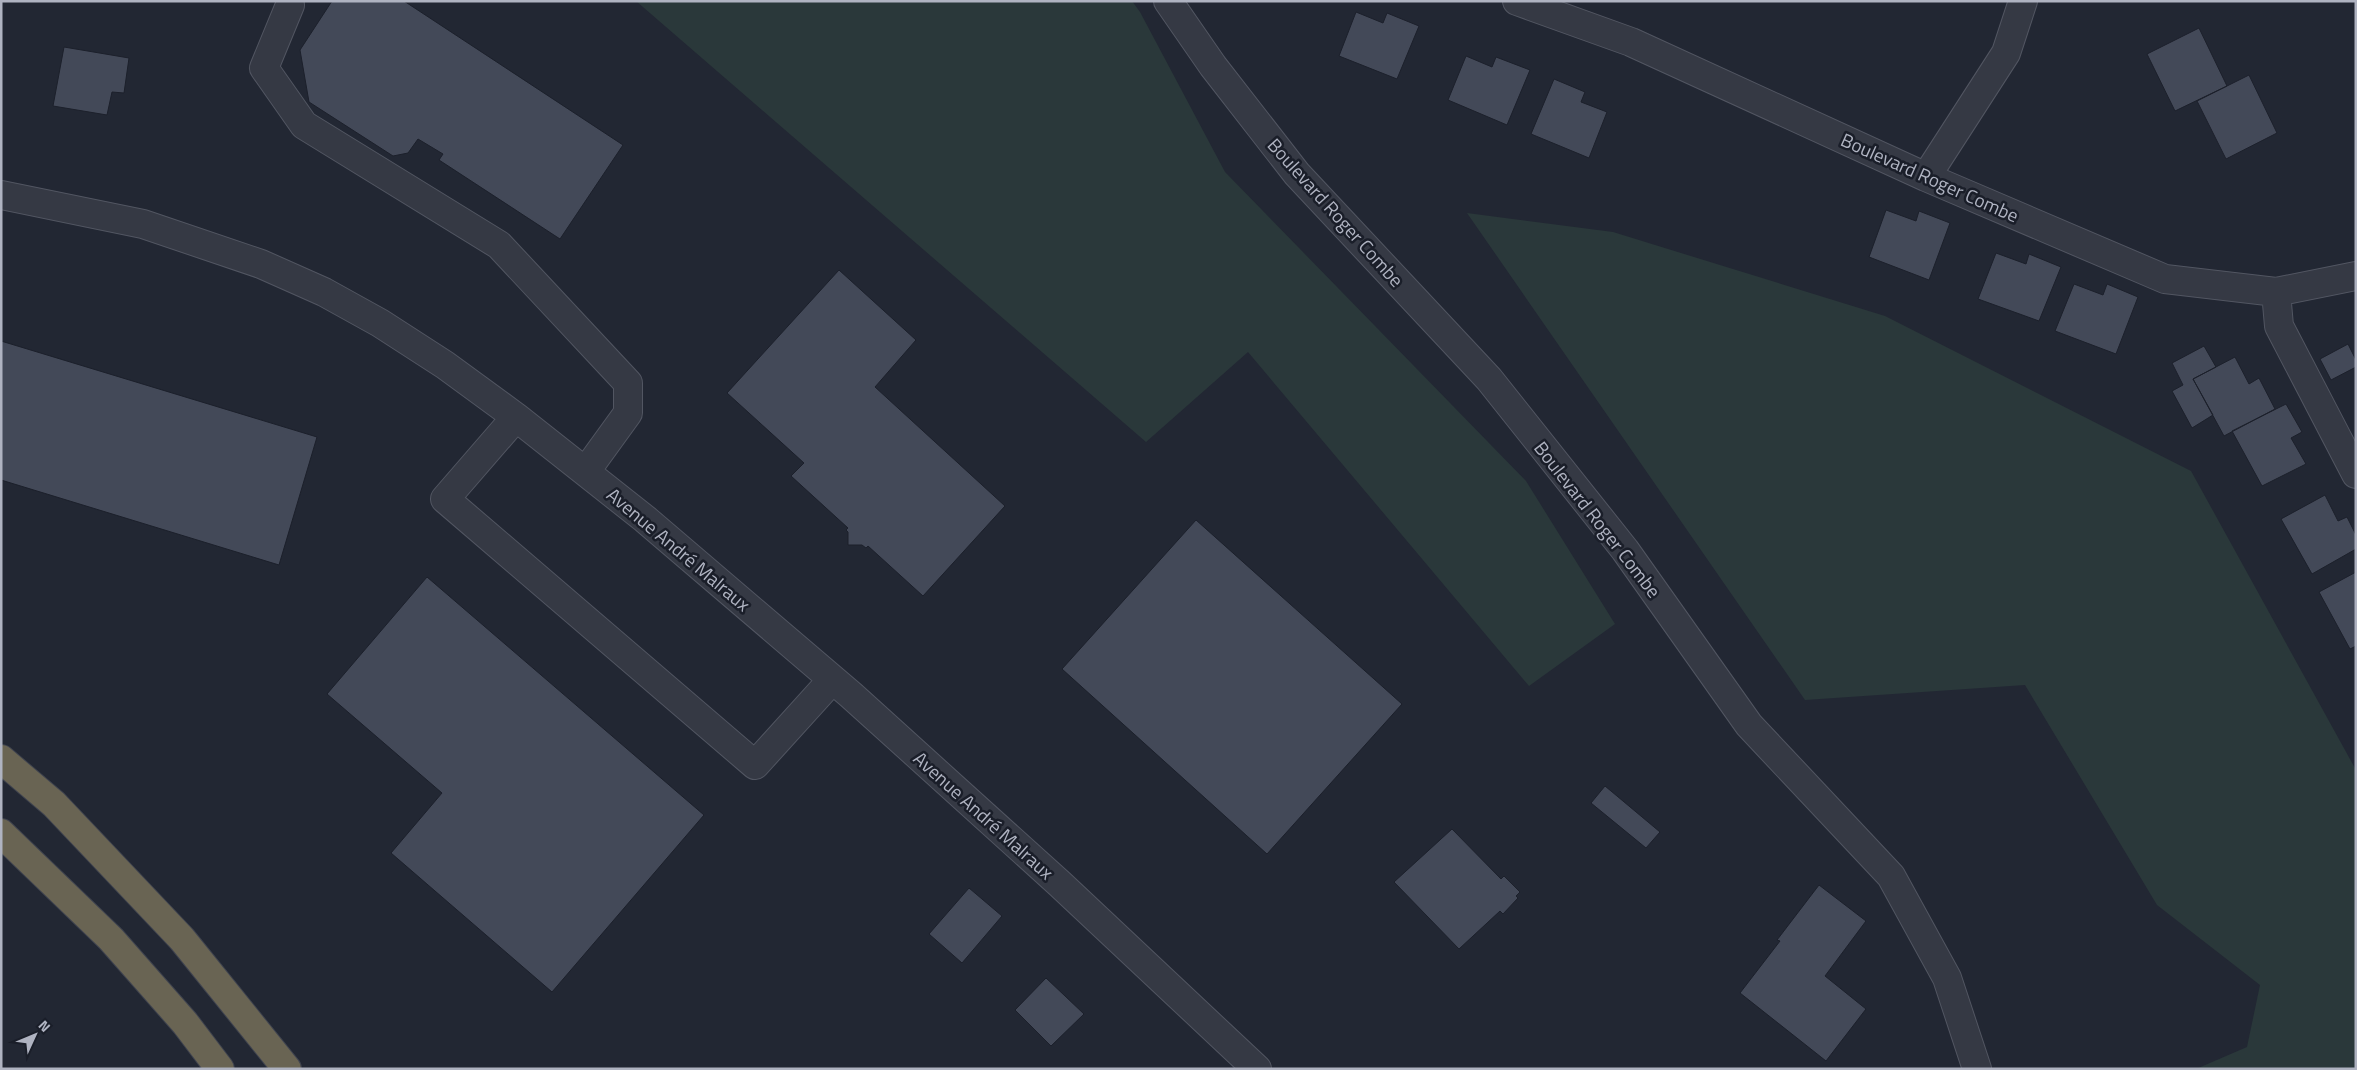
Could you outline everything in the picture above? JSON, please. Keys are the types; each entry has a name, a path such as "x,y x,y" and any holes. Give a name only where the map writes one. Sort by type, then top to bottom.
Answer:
{"highway":[{"path":"1,759 54,804 182,939 287,1069"},
{"path":"1,833 111,939 185,1023 220,1069"}],"street":[{"name":"Boulevard Roger Combe","path":"1168,1 1213,66 1297,174 1495,387 1625,550 1749,724 1891,876 1947,978 1976,1069"},
{"name":"Boulevard Roger Combe","path":"1517,1 1631,42 1926,176 2165,279 2276,292 2356,276"},
{"path":"1926,176 2006,53 2023,1"},
{"path":"290,5 264,68 304,125 499,245 628,382 628,413 586,471"},
{"name":"Avenue André Malraux","path":"1,195 143,224 261,264 324,292 380,323 445,365 516,417 645,519 832,680 1060,884 1257,1069"},
{"path":"2276,292 2279,326 2356,474"},
{"path":"516,417 445,499 755,765 832,680"}],"shaded area":[{"path":"636,1 1132,1 1140,12 1225,172 1526,481 1615,624 1529,686 1248,352 1146,442"},
{"path":"1467,213 1613,232 1885,316 2191,471 2356,770 2356,1069 2196,1069 2247,1047 2260,985 2157,905 2025,685 1805,700"}],"building":[{"path":"332,1 404,1 623,145 560,239 439,160 443,154 418,139 408,153 393,156 309,102 300,50"},
{"path":"1356,12 1383,23 1387,13 1419,26 1397,79 1339,56"},
{"path":"2199,28 2227,86 2175,111 2147,54"},
{"path":"64,47 129,58 124,93 112,92 107,115 53,106"},
{"path":"1466,56 1492,67 1496,57 1530,70 1507,125 1448,100"},
{"path":"2249,75 2277,133 2226,159 2197,101"},
{"path":"1554,79 1585,92 1581,102 1607,112 1589,158 1531,134"},
{"path":"1886,210 1916,221 1919,211 1950,223 1929,280 1869,257"},
{"path":"1996,253 2026,264 2029,254 2061,267 2039,321 1978,299"},
{"path":"839,270 916,340 875,387 1005,506 923,596 868,546 866,548 862,545 848,545 848,532 846,530 848,528 791,476 804,463 727,393"},
{"path":"2074,284 2103,295 2107,284 2138,297 2116,354 2055,331"},
{"path":"1,341 317,437 279,565 1,480"},
{"path":"2348,344 2356,360 2356,367 2331,380 2320,359"},
{"path":"2204,346 2216,367 2193,379 2213,415 2192,428 2172,391 2183,385 2172,363"},
{"path":"2235,357 2249,384 2259,378 2275,409 2224,436 2193,379"},
{"path":"2286,404 2302,432 2291,438 2306,464 2262,486 2232,431"},
{"path":"2325,495 2338,521 2347,517 2356,535 2356,549 2312,574 2281,519"},
{"path":"1196,520 1402,704 1267,854 1062,669"},
{"path":"2356,572 2356,646 2350,649 2319,592"},
{"path":"427,577 704,815 552,992 391,853 442,793 327,694"},
{"path":"1605,786 1660,832 1646,848 1591,803"},
{"path":"1452,829 1501,879 1504,876 1520,892 1516,896 1518,898 1503,914 1500,911 1459,949 1394,882"},
{"path":"1819,885 1866,921 1825,976 1866,1009 1826,1061 1740,993 1780,941 1777,940"},
{"path":"969,888 1002,916 962,963 929,934"},
{"path":"1046,978 1084,1014 1051,1046 1015,1010"}]}
